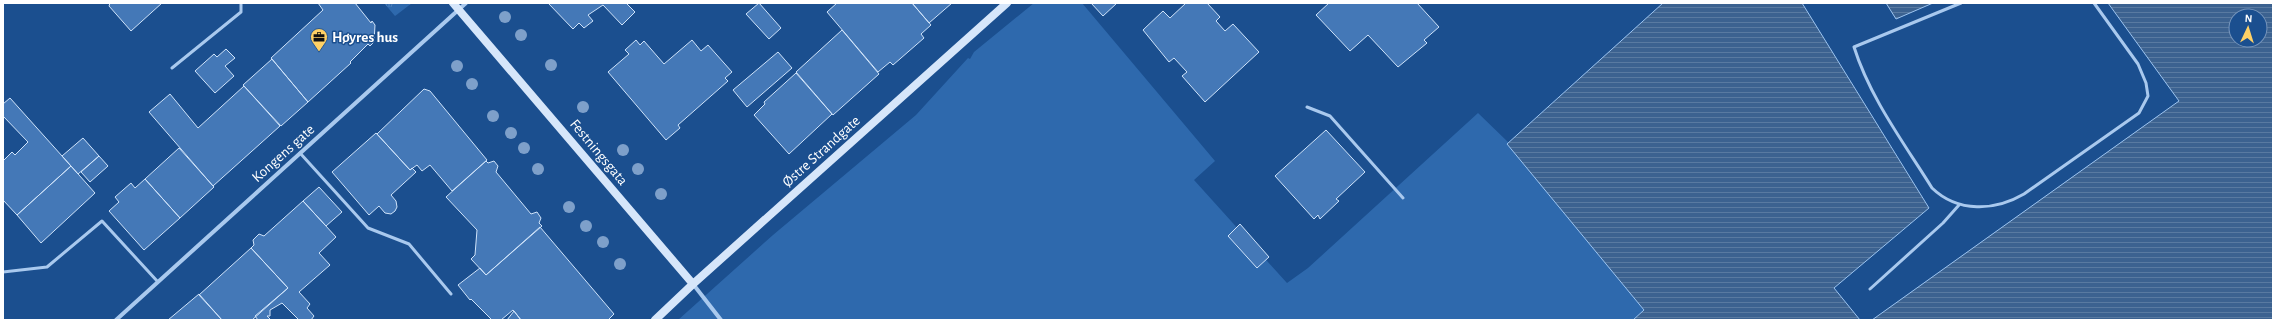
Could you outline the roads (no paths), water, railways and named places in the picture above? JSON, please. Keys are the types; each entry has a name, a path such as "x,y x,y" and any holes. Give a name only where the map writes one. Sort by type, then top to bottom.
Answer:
{"street":[{"name":"Festningsgata","path":"453,3 693,284 721,320"},
{"name":"Kongens gate","path":"116,320 466,3"},
{"name":"Østre Strandgate","path":"655,320 693,284 1007,3"}],"lane":[{"path":"172,68 241,12 241,3"},
{"path":"1961,3 1854,48 1860,68 1876,99 1932,188 1942,198 1959,205 1983,207 2012,201 2114,133 2139,113 2144,106 2148,96 2146,83 2138,64 2094,3"},
{"path":"1307,107 1330,116 1403,198"},
{"path":"300,153 368,228 409,244 451,294"},
{"path":"1870,289 1943,223 1959,205"},
{"path":"3,272 47,267 102,221 158,282"}],"place":[{"name":"Høyres hus","path":"319,52"}]}
